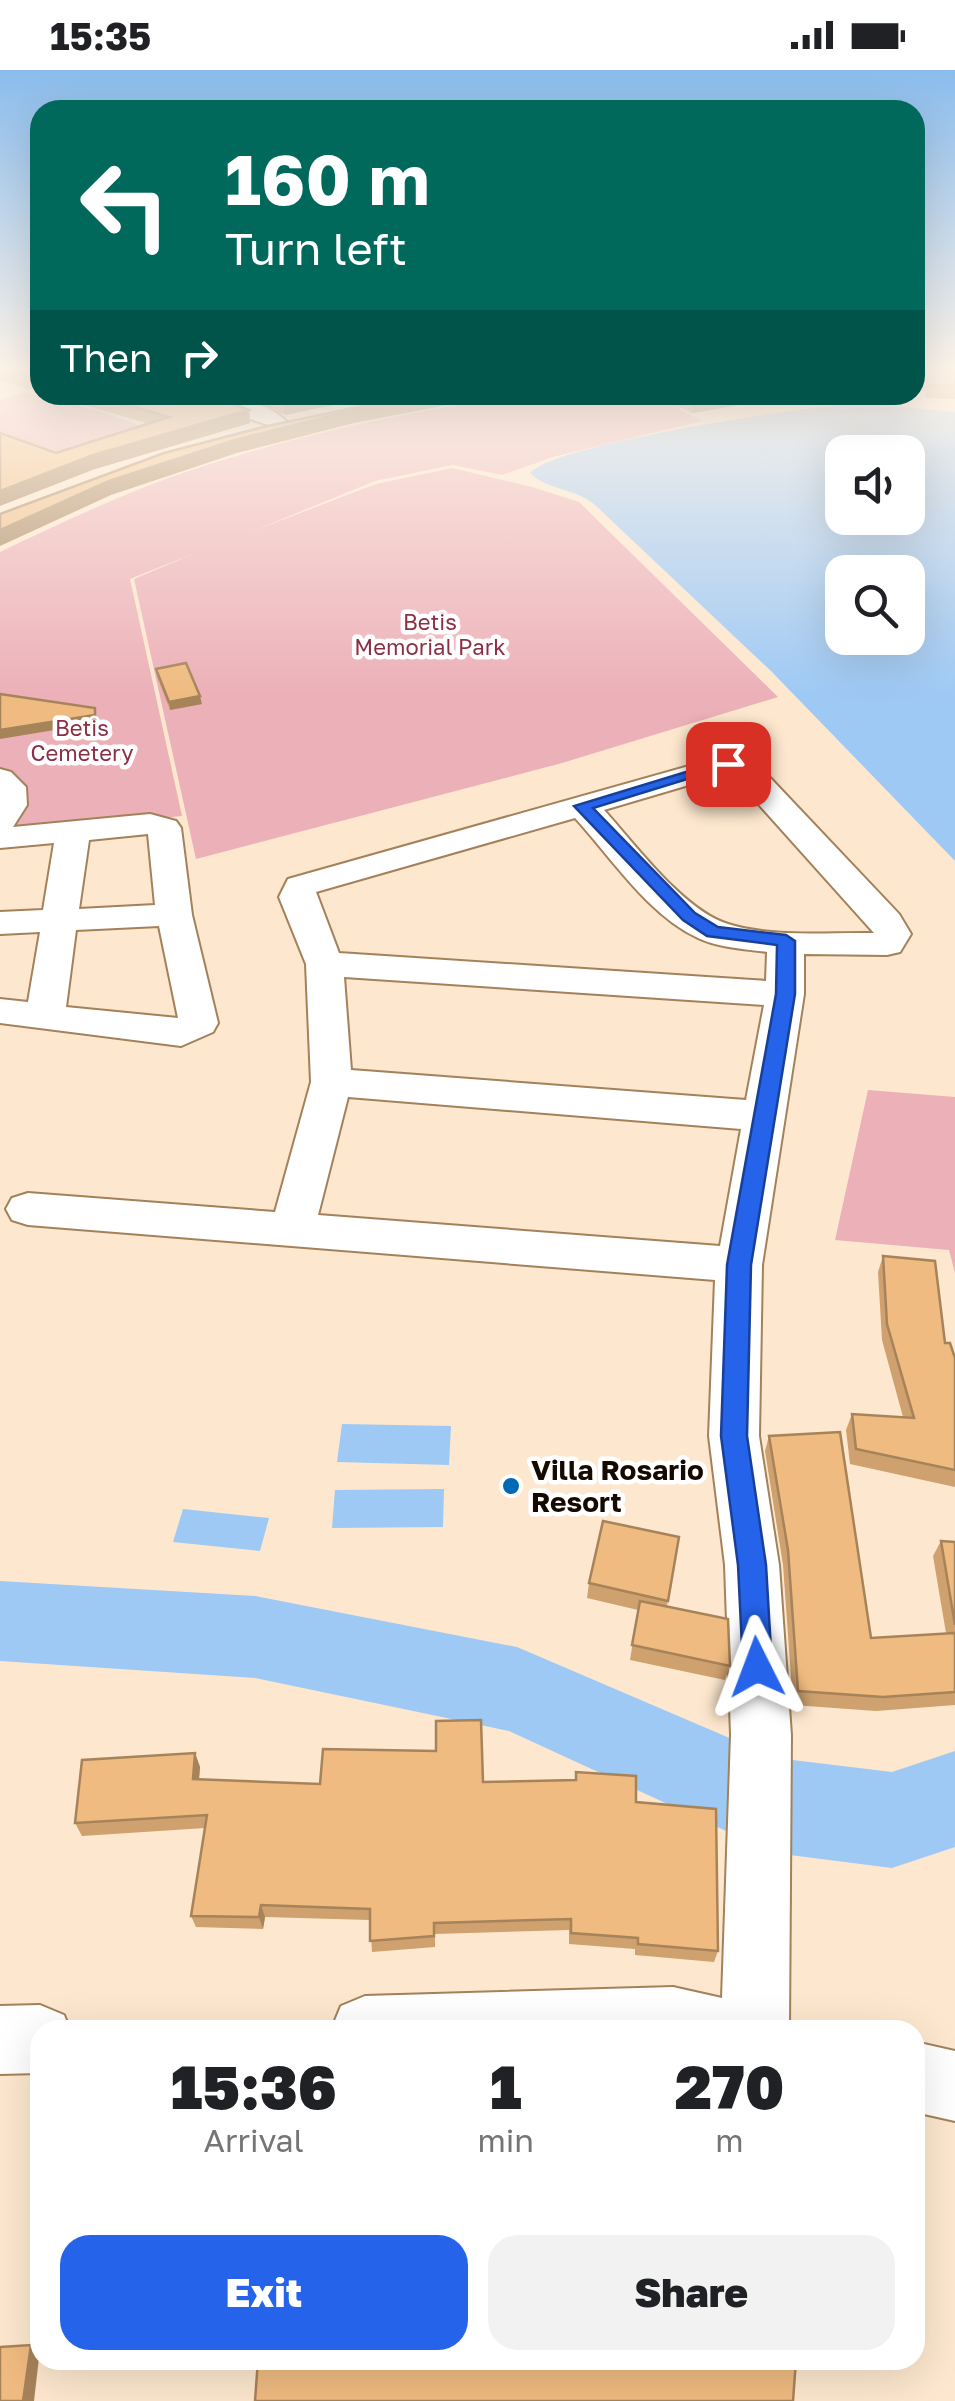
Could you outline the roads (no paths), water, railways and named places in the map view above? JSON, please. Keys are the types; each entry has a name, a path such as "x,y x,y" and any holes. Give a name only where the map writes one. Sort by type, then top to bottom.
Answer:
{"street":[{"path":"292,1230 331,1082 325,964 296,897 300,886 728,764 746,772 893,934 887,944 786,941 714,932 689,916 582,806"},
{"path":"0,779 10,787 11,806 0,821"},
{"path":"0,838 150,824 164,828 174,915 200,1023 181,1033 0,1011"},
{"path":"46,1018 73,832"},
{"path":"0,924 174,915"},
{"path":"743,2020 761,1734 752,1565 734,1436 739,1265 786,994 786,941"},
{"path":"325,964 786,994"},
{"path":"331,1082 763,1116"},
{"path":"28,1209 739,1265"},
{"path":"0,2040 30,2039"},
{"path":"925,2079 955,2086"}],"water":[{"path":"534,477 825,477 825,535 925,535 925,477 955,477 955,861 771,671 595,505"},
{"path":"342,1424 451,1426 449,1465 337,1462"},
{"path":"444,1489 443,1527 332,1528 335,1490"},
{"path":"183,1509 269,1518 260,1551 173,1542"}],"waterway":[{"path":"0,1621 255,1637 517,1690 774,1805 892,1820 955,1799"}],"place":[{"name":"Villa Rosario Resort","path":"511,1486"}],"park label":[{"name":"Betis Memorial Park","path":"430,634"},
{"name":"Betis Cemetery","path":"82,740"}]}
